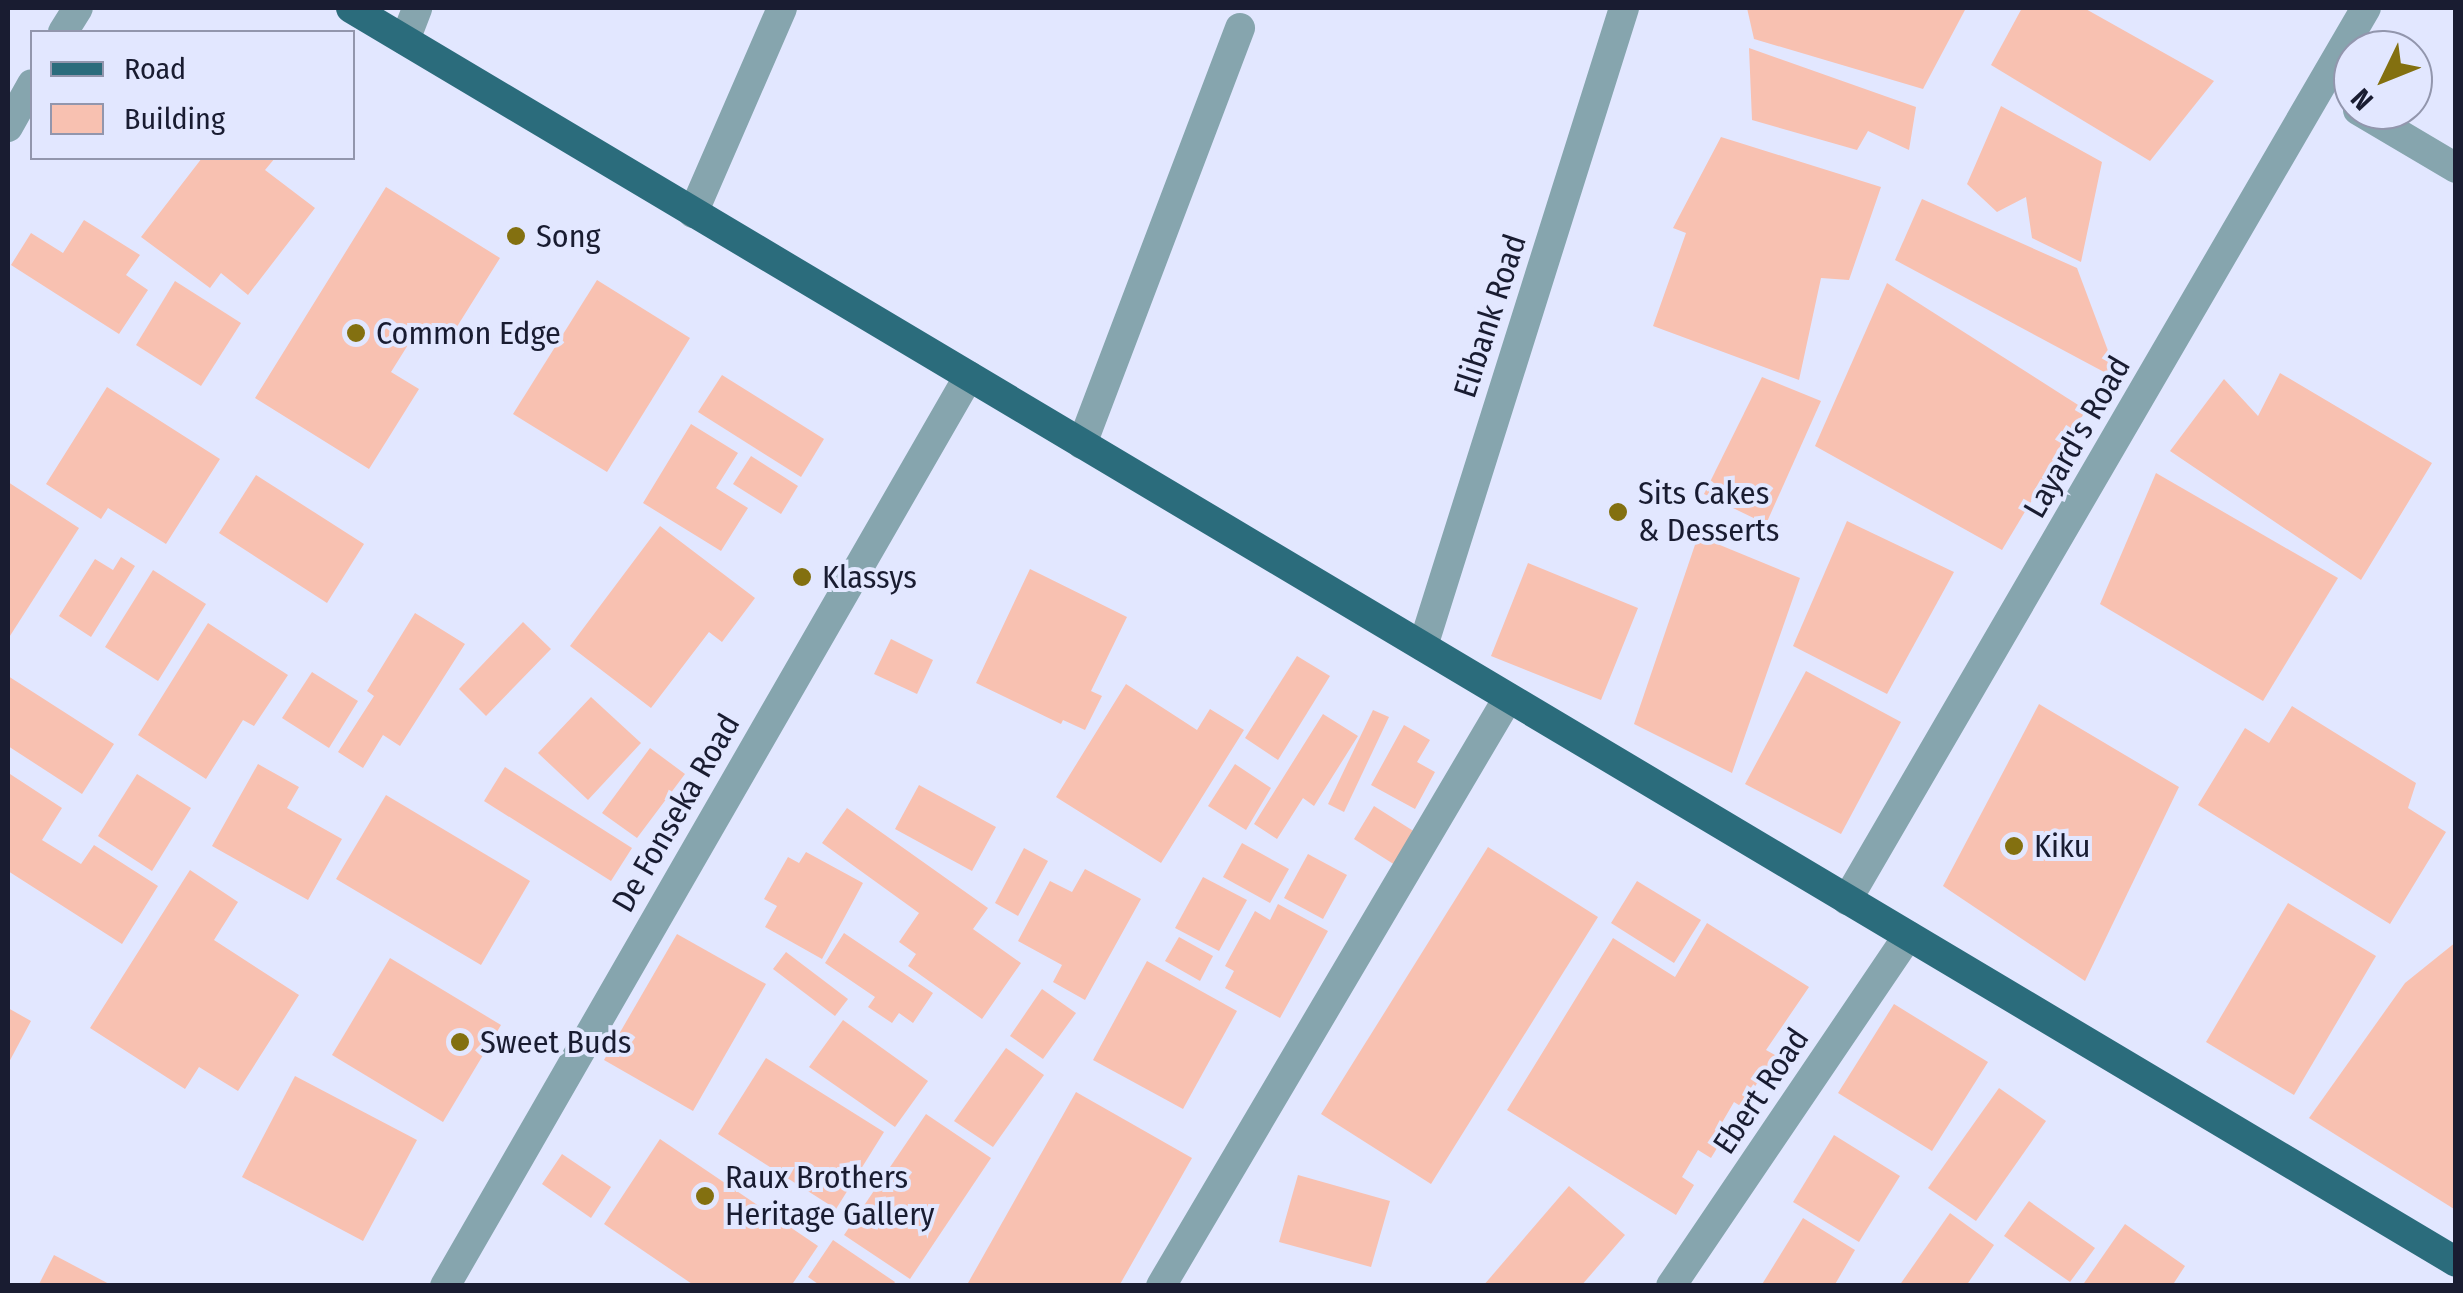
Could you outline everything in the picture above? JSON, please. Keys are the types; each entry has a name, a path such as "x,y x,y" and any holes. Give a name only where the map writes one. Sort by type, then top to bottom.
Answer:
{"main road":[{"path":"350,8 2456,1262"}],"street":[{"path":"64,30 78,8"},
{"path":"405,40 417,8"},
{"path":"694,213 782,8"},
{"name":"Elibank Road","path":"1423,646 1624,8"},
{"name":"Layard's Road","path":"1847,900 2366,8"},
{"path":"1082,444 1240,28"},
{"path":"8,126 30,88"},
{"path":"2322,88 2333,94"},
{"path":"2393,130 2456,168"},
{"name":"De Fonseka Road","path":"445,1286 969,376"},
{"path":"1161,1286 1508,698"},
{"name":"Ebert Road","path":"1672,1286 1908,936"}],"building":[{"path":"1747,8 1966,8 1923,89 1754,39"},
{"path":"2022,8 2084,8 2214,81 2150,161 1991,65"},
{"path":"1749,48 1916,107 1909,150 1868,131 1857,150 1752,120"},
{"path":"2001,106 2102,162 2081,262 2032,238 2026,197 1997,212 1967,184"},
{"path":"1721,137 1881,187 1849,280 1821,278 1799,380 1653,326 1686,233 1673,228"},
{"path":"200,160 273,160 265,170 315,208 248,295 221,273 210,288 141,237"},
{"name":"Common Edge","path":"386,187 500,258 448,341 421,324 391,372 419,389 369,469 255,398"},
{"path":"1922,199 2077,268 2119,380 1895,260"},
{"path":"84,220 140,255 126,275 148,290 119,334 11,265 31,233 63,253"},
{"path":"597,280 690,338 607,472 513,414"},
{"path":"175,281 241,323 201,386 136,345"},
{"path":"1887,283 2086,410 2002,550 1815,446"},
{"path":"2280,373 2432,463 2361,580 2170,451 2224,379 2258,416"},
{"path":"722,375 824,439 801,477 698,412"},
{"path":"1762,377 1821,401 1766,524 1704,494"},
{"path":"107,387 220,459 166,544 108,508 101,519 46,484"},
{"path":"691,424 738,453 716,488 748,508 721,551 643,503"},
{"path":"751,456 798,486 781,514 733,484"},
{"path":"2156,473 2338,578 2263,701 2100,604"},
{"path":"256,475 364,544 327,603 219,533"},
{"path":"8,482 79,528 8,639"},
{"path":"1847,521 1954,572 1887,694 1793,646"},
{"path":"660,526 755,598 722,642 709,632 651,708 570,646"},
{"path":"1698,536 1800,578 1732,773 1634,724"},
{"path":"121,557 135,566 91,637 59,616 95,559 113,570"},
{"path":"1528,563 1638,608 1601,700 1491,656"},
{"path":"1030,569 1127,617 1091,691 1102,696 1085,730 1063,720 1061,724 976,683"},
{"path":"153,570 206,604 158,681 105,647"},
{"path":"415,613 465,644 400,746 383,735 363,768 338,752 374,696 367,691"},
{"path":"523,622 551,649 486,716 459,689"},
{"path":"208,623 288,675 254,726 243,720 206,779 138,735"},
{"path":"891,639 933,660 917,694 874,674"},
{"path":"1297,656 1330,676 1278,760 1245,738"},
{"path":"1806,671 1901,722 1841,834 1745,784"},
{"path":"312,672 358,701 329,748 282,718"},
{"path":"8,676 114,744 82,794 8,746"},
{"path":"1126,684 1197,730 1210,709 1244,730 1161,863 1056,797"},
{"path":"591,697 641,743 588,800 538,753"},
{"path":"2039,704 2179,787 2085,981 1943,886"},
{"path":"2292,706 2416,783 2408,808 2446,832 2390,924 2198,805 2245,728 2269,743"},
{"path":"1373,710 1389,717 1344,812 1328,804"},
{"path":"1323,714 1358,736 1314,806 1303,798 1277,839 1254,824"},
{"path":"1404,725 1430,740 1417,762 1435,772 1415,809 1371,785"},
{"path":"650,748 685,774 637,838 602,813"},
{"path":"258,764 299,787 287,808 342,839 308,900 212,846"},
{"path":"1235,764 1271,788 1246,830 1208,806"},
{"path":"505,767 632,848 611,881 484,801"},
{"path":"10,774 62,808 42,840 81,864 94,845 158,886 122,944 8,871"},
{"path":"137,774 191,808 152,871 98,836"},
{"path":"919,785 996,827 972,871 895,829"},
{"path":"386,795 530,881 481,965 336,879"},
{"path":"1374,806 1415,832 1395,865 1354,839"},
{"path":"847,808 988,908 973,929 1021,963 982,1019 908,966 916,954 899,942 919,913 822,843"},
{"path":"1242,843 1289,869 1270,903 1223,877"},
{"path":"1488,847 1598,917 1431,1184 1321,1114"},
{"path":"1024,848 1048,861 1018,916 995,903"},
{"path":"806,852 863,883 822,959 765,927 777,906 764,899 788,857 799,863"},
{"path":"1308,854 1347,875 1323,919 1284,898"},
{"path":"1085,869 1141,899 1085,1000 1053,982 1062,965 1018,941 1050,881 1072,892"},
{"path":"190,870 238,902 214,940 299,995 238,1091 199,1067 185,1089 90,1028"},
{"path":"1203,877 1247,900 1219,951 1175,928"},
{"path":"1637,881 1701,920 1674,963 1611,923"},
{"path":"2288,903 2376,956 2294,1095 2206,1042"},
{"path":"1278,904 1328,931 1280,1018 1225,988 1234,971 1225,966 1255,911 1270,920"},
{"path":"1707,923 1809,987 1766,1050 1775,1055 1742,1107 1734,1102 1720,1126 1728,1130 1711,1158 1698,1150 1682,1177 1694,1185 1676,1215 1507,1110 1613,938 1675,977"},
{"path":"844,933 933,993 913,1023 899,1013 892,1023 868,1007 875,997 825,963"},
{"path":"677,934 766,984 693,1111 604,1060"},
{"path":"1179,937 1213,956 1200,981 1165,961"},
{"path":"2456,942 2454,1209 2309,1118 2405,983"},
{"path":"786,952 848,999 835,1016 773,969"},
{"path":"390,958 501,1025 443,1122 332,1055"},
{"path":"1147,961 1237,1011 1183,1109 1093,1060"},
{"path":"1042,989 1076,1013 1043,1059 1010,1036"},
{"path":"1894,1004 1988,1062 1932,1151 1838,1093"},
{"path":"8,1008 31,1021 8,1064"},
{"path":"843,1020 928,1081 895,1127 809,1067"},
{"path":"1006,1048 1044,1075 993,1147 954,1121"},
{"path":"766,1058 884,1132 836,1209 718,1134"},
{"path":"295,1076 417,1140 363,1241 242,1177"},
{"path":"1999,1088 2046,1121 1976,1221 1928,1188"},
{"path":"1076,1092 1192,1158 1119,1286 972,1286 968,1283"},
{"path":"926,1114 991,1158 910,1279 844,1235"},
{"path":"1834,1135 1900,1176 1859,1242 1793,1202"},
{"path":"660,1139 818,1246 791,1286 695,1286 604,1224"},
{"path":"562,1154 611,1187 591,1218 542,1184"},
{"path":"1298,1175 1390,1201 1371,1267 1279,1242"},
{"path":"1569,1186 1625,1235 1581,1286 1483,1286"},
{"path":"2029,1201 2095,1248 2070,1282 2004,1236"},
{"path":"1950,1213 1994,1245 1966,1286 1899,1286"},
{"path":"1803,1218 1855,1250 1834,1286 1761,1286"},
{"path":"2125,1224 2185,1266 2172,1286 2082,1286"},
{"path":"833,1240 895,1282 892,1286 821,1286 808,1277"},
{"path":"54,1255 113,1286 38,1286"}],"place":[{"name":"Song","path":"516,236"},
{"name":"Common Edge","path":"356,333"},
{"name":"Sits Cakes & Desserts","path":"1618,512"},
{"name":"Klassys","path":"802,577"},
{"name":"Kiku","path":"2014,846"},
{"name":"Sweet Buds","path":"460,1042"},
{"name":"Raux Brothers Heritage Gallery","path":"705,1196"}]}
